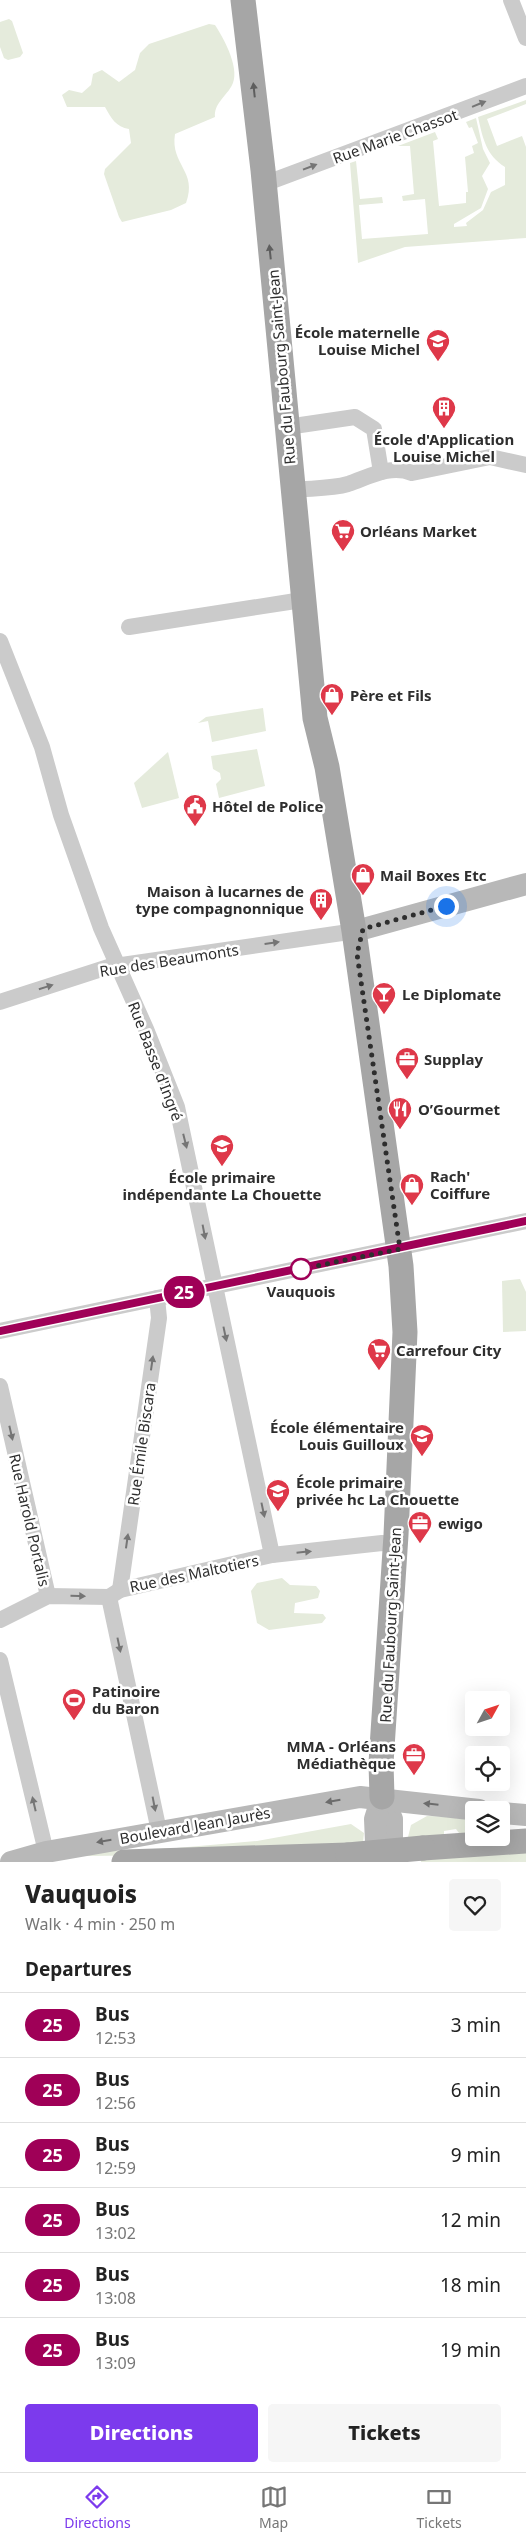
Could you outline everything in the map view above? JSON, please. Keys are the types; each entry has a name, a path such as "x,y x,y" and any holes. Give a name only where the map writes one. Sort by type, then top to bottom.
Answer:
{"main road":[{"name":"Rue du Faubourg Saint-Jean","path":"243,0 264,184 302,600 317,735 316,771 351,926"},
{"name":"Rue du Faubourg Saint-Jean","path":"317,735 327,766 351,926 361,1030 372,1064 400,1249 405,1332 395,1544 381,1763 382,1797 375,1819 384,1842"},
{"path":"351,926 526,884"},
{"name":"Boulevard Jean Jaurès","path":"11,1862 46,1852 158,1831 360,1797 382,1797 465,1808"},
{"path":"510,1814 526,1816"},
{"name":"Boulevard Jean Jaurès","path":"124,1862 276,1860 526,1841"}],"street":[{"path":"511,0 526,38"},
{"name":"Rue Marie Chassot","path":"264,184 526,86"},
{"path":"287,425 355,417 374,429 381,472"},
{"path":"293,490 347,484 381,472 401,468 412,473 490,457 526,465"},
{"path":"129,627 302,600"},
{"name":"Rue Basse d'Ingré","path":"0,641 42,747 61,815 101,928 119,966 177,1108 272,1554"},
{"name":"Rue des Beaumonts","path":"0,1002 119,966 351,926"},
{"path":"0,1331 400,1249 526,1221"},
{"name":"Rue Émile Biscara","path":"157,1298 159,1318 115,1593 158,1831"},
{"name":"Rue Harold Portalis","path":"0,1386 48,1596"},
{"name":"Rue des Maltotiers","path":"0,1620 48,1596 115,1593 272,1554 382,1543 395,1544"},
{"path":"0,1660 46,1852"}],"green space":[{"path":"9,19 12,21 23,53 20,57 8,60 4,58 0,47 0,22"},
{"path":"209,24 215,25 223,38 233,64 234,80 218,104 215,117 175,134 176,153 189,183 186,203 171,210 122,222 104,174 105,169 131,143 129,129 117,124 105,107 67,107 62,95 69,90 82,93 91,85 93,74 102,70 119,82 135,70 140,53 149,44"},
{"path":"526,100 526,104 487,119 497,146 522,136 526,147 526,238 405,247 358,263 350,163 356,161 360,199 382,197 383,203 359,205 362,239 428,234 425,199 403,201 402,196 414,194 410,146 398,146 435,132 438,139 433,141 439,206 466,203 466,192 468,192 465,157 474,153 472,146 478,143 472,127 469,128 466,122 476,118 483,149 490,163 482,176 488,189 481,208 454,224 454,227 467,226 466,223 483,210 491,192 505,185 505,167 489,152 478,117"},
{"path":"263,708 266,731 212,742 208,721 198,723 206,717"},
{"path":"257,749 265,786 219,798 216,784 221,779 220,773 213,769 211,756"},
{"path":"168,752 179,798 142,808 134,783"},
{"path":"520,1279 526,1292 526,1331 503,1332 502,1281"},
{"path":"282,1578 290,1585 316,1586 320,1591 318,1598 295,1603 294,1613 323,1614 326,1618 322,1623 269,1630 257,1623 251,1591 257,1583"},
{"path":"427,1816 465,1817 465,1836 464,1833 459,1833 456,1829 444,1831 444,1837 408,1837 411,1825"},
{"path":"351,1824 364,1833 363,1842 268,1854 85,1856 85,1852 176,1848 257,1841"},
{"path":"526,1851 526,1862 421,1862 421,1856"}],"bus line":[{"name":"25","path":"0,1331 400,1249 415,1244 526,1221"}],"place":[{"name":"École maternelle Louise Michel","path":"438,362"},
{"name":"École d'Application Louise Michel","path":"444,429"},
{"name":"Orléans Market","path":"343,552"},
{"name":"Père et Fils","path":"332,716"},
{"name":"Hôtel de Police","path":"195,827"},
{"name":"Mail Boxes Etc","path":"363,896"},
{"name":"Maison à lucarnes de type compagnonnique","path":"321,921"},
{"name":"Le Diplomate","path":"384,1015"},
{"name":"Supplay","path":"407,1080"},
{"name":"O’Gourmet","path":"400,1130"},
{"name":"École primaire indépendante La Chouette","path":"222,1167"},
{"name":"Rach' Coiffure","path":"412,1206"},
{"name":"Vauquois","path":"301,1269"},
{"name":"Carrefour City","path":"379,1371"},
{"name":"École élémentaire Louis Guilloux","path":"422,1457"},
{"name":"École primaire privée hc La Chouette","path":"278,1512"},
{"name":"ewigo","path":"420,1544"},
{"name":"Patinoire du Baron","path":"74,1721"},
{"name":"MMA - Orléans Médiathèque","path":"414,1776"}],"route":[{"path":"301,1269 400,1249 357,954 363,929 446,906"}]}
